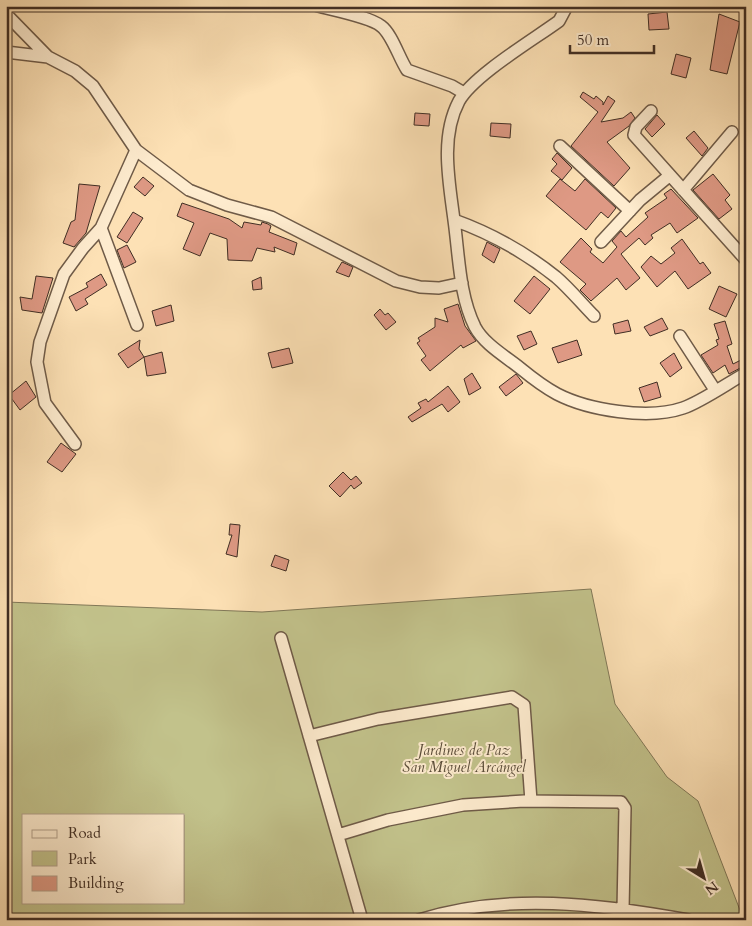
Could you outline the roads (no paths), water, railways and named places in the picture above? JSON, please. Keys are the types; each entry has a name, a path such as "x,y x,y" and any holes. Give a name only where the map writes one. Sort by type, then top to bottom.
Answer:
{"street":[{"path":"318,6 338,10 381,26 390,37 407,70 452,86 464,93"},
{"path":"567,6 559,21 469,86 464,93 451,124 446,166 462,282 468,311 476,330 488,343 556,394 582,404 617,411 654,413 683,408 746,374"},
{"path":"6,14 48,57 75,71 93,86 136,150 189,190 227,205 271,217 396,281 420,287 440,288 462,282"},
{"path":"6,52 48,57"},
{"path":"651,111 636,127 634,136 746,260"},
{"path":"683,190 732,132"},
{"path":"560,146 630,211"},
{"path":"75,444 45,403 37,362 40,342 64,274 101,228 136,150"},
{"path":"601,242 630,211 669,176"},
{"path":"454,220 481,230 536,263 557,278 594,316"},
{"path":"101,228 137,325"},
{"path":"680,336 715,390"},
{"path":"281,638 362,920"},
{"path":"309,736 378,719 512,697 524,705 531,801"},
{"path":"338,836 388,820 463,805 531,801 621,802 626,808 623,910"},
{"path":"419,920 484,906 531,903 586,905 688,920"}],"park label":[{"name":"Jardines de Paz San Miguel Arcángel","path":"464,758"}]}
